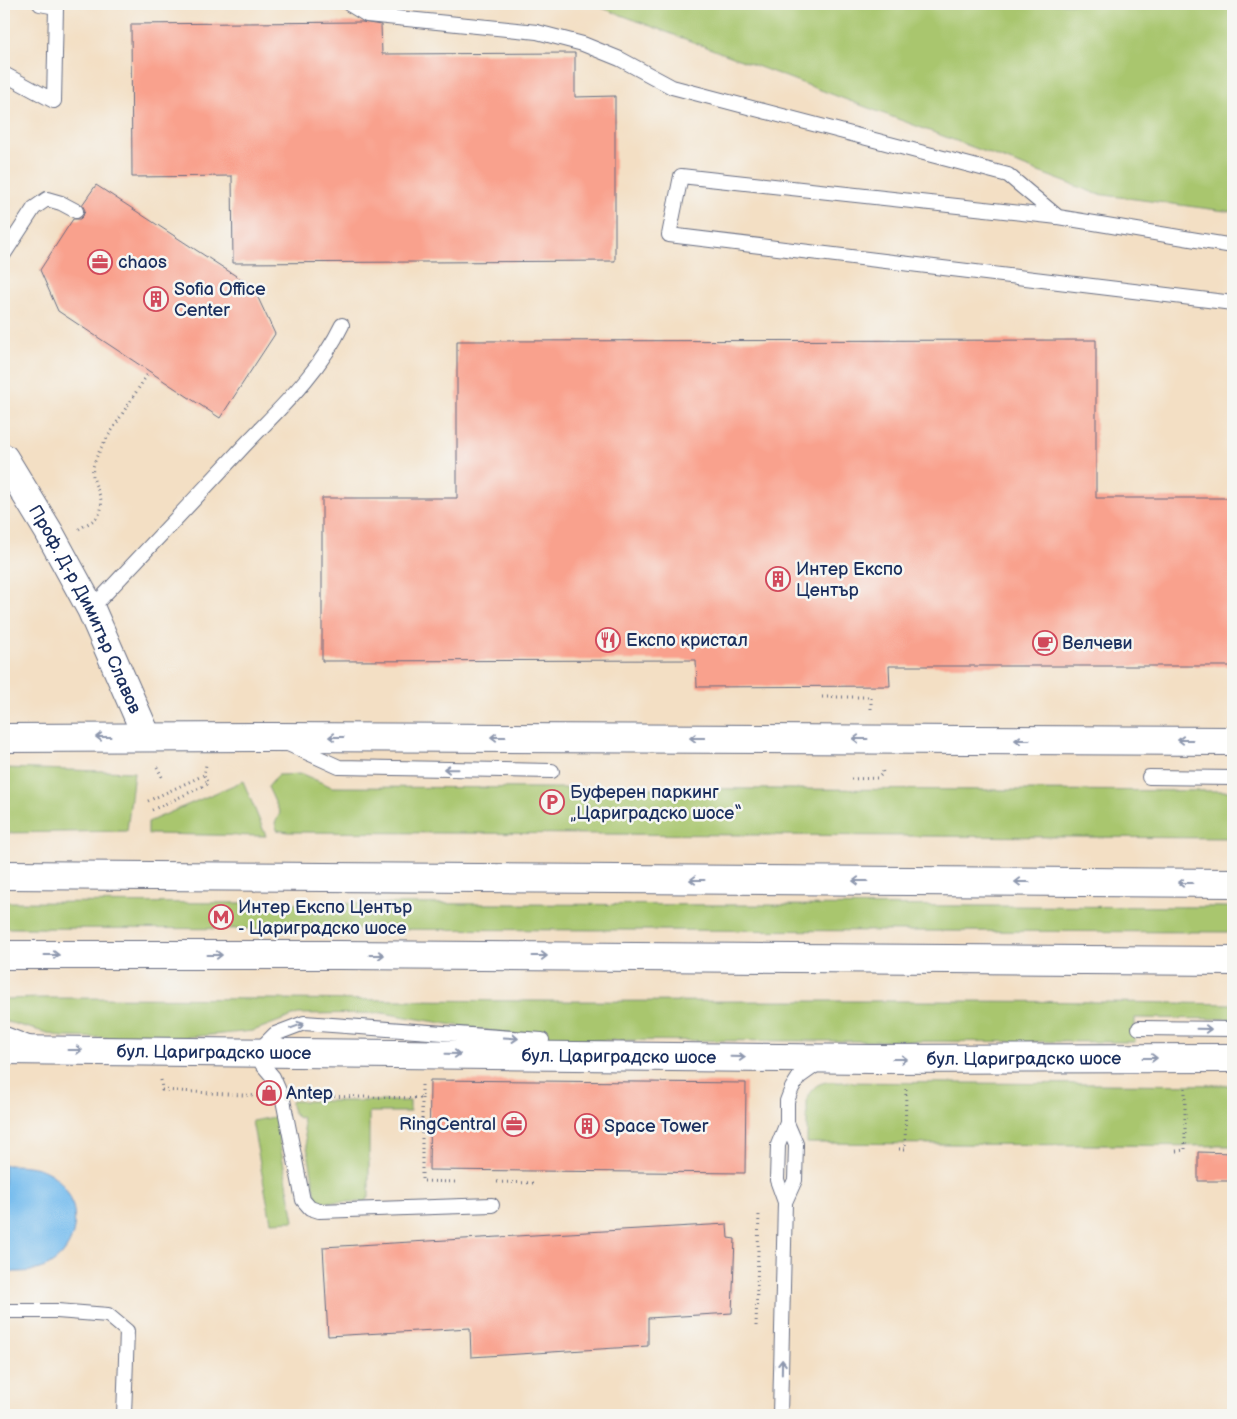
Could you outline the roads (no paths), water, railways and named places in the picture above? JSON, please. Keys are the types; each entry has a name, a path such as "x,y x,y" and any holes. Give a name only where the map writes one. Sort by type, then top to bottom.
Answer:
{"main road":[{"name":"Проф. Д-р Димитър Славов","path":"4,458 91,608 147,737"},
{"path":"4,738 274,737 1233,741"},
{"path":"4,875 1233,883"},
{"path":"4,955 349,955 1233,961"},
{"name":"бул. Цариградско шосе","path":"11,1047 257,1052 836,1058 1233,1058"}],"lane":[{"path":"4,74 54,101 59,5 40,4"},
{"path":"348,4 367,15 537,32 583,44 620,59 672,87 1008,175 1058,217"},
{"path":"1233,246 1058,217 681,176 669,235 1233,303"},
{"path":"4,254 34,208 47,199 61,203 76,211"},
{"path":"91,608 289,398 323,358 334,342 342,325"},
{"path":"274,737 339,767 552,771"},
{"path":"1149,777 1233,778"},
{"path":"492,1205 319,1211 310,1208 303,1200 283,1100 273,1077 262,1064 257,1052 275,1034 304,1023 542,1040"},
{"path":"1139,1028 1233,1029"},
{"path":"780,1415 786,1202 796,1180 796,1144 787,1123 787,1101 799,1077 816,1065 836,1058"},
{"path":"4,1311 57,1311 108,1315 127,1331 124,1415"}],"water":[{"path":"4,1165 34,1167 52,1175 63,1186 71,1199 74,1213 74,1228 70,1242 61,1255 44,1268 27,1272 4,1272"}],"place":[{"name":"chaos","path":"100,262"},
{"name":"Sofia Office Center","path":"156,299"},
{"name":"Интер Експо Център","path":"778,579"},
{"name":"Експо кристал","path":"608,640"},
{"name":"Велчеви","path":"1045,643"},
{"name":"Буферен паркинг „Цариградско шосе“","path":"552,802"},
{"name":"Интер Експо Център - Цариградско шосе","path":"221,917"},
{"name":"Antep","path":"269,1093"},
{"name":"RingCentral","path":"514,1124"},
{"name":"Space Tower","path":"587,1126"}]}
